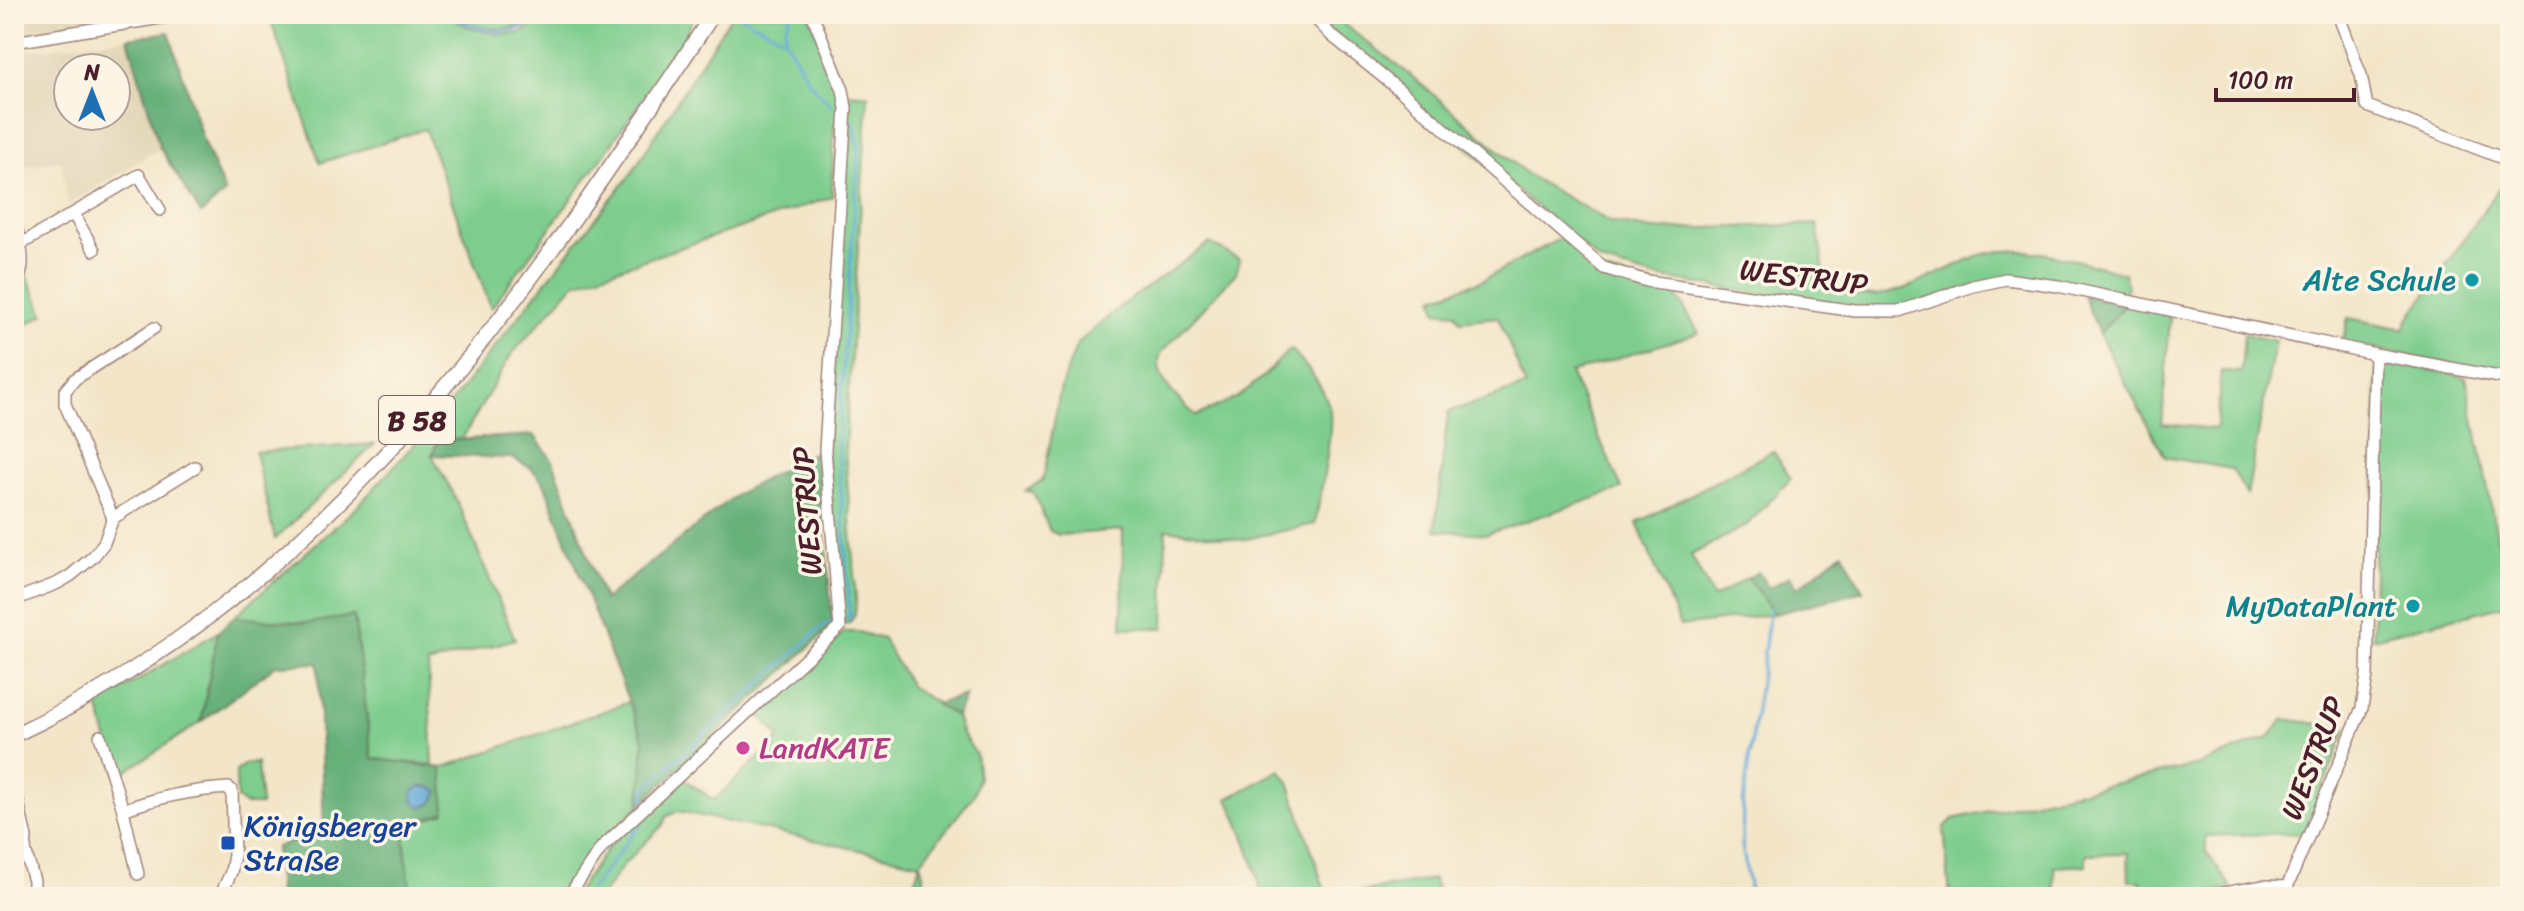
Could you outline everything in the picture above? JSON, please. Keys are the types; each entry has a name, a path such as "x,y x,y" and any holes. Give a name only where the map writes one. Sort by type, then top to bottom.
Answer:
{"main road":[{"name":"B 58","path":"14,735 95,694 176,642 258,578 356,486 433,403 538,271 713,14"}],"street":[{"path":"14,42 185,14"},
{"name":"WESTRUP","path":"568,897 602,847 840,627 825,450 846,108 843,90 812,14"},
{"name":"WESTRUP","path":"1311,14 1331,35 1403,93 1604,268 1624,276 1855,311 1900,311 1973,286 2006,279 2058,286 2375,354 2510,379"},
{"path":"2338,14 2361,75 2367,106 2510,161"},
{"path":"21,244 139,175 160,210"},
{"path":"74,215 94,250"},
{"path":"14,217 21,244 22,270 19,277 14,278"},
{"path":"113,518 65,404 65,391 75,379 154,328"},
{"name":"WESTRUP","path":"2201,897 2264,886 2285,892 2362,708 2367,675 2375,354"},
{"path":"14,600 58,583 82,567 104,543 113,518 195,467"},
{"path":"100,736 123,810 138,874"},
{"path":"14,784 26,838 25,850"},
{"path":"123,810 161,797 229,788 234,855 231,872 220,897"},
{"path":"14,833 25,850 34,881 34,897"}],"shaded area":[{"path":"14,14 137,14 14,35"},
{"path":"128,38 160,148 68,205 61,161 15,168 14,52"}],"green space":[{"path":"292,14 443,14 471,28 497,34 519,33 560,14 695,14 682,42 603,156 491,308 425,129 320,163 270,18"},
{"path":"450,14 550,14 524,25 500,29 477,26"},
{"path":"732,14 809,14 839,87 841,109 834,127 832,197 575,283 511,355 462,439 438,441 432,455 456,499 515,639 428,664 433,765 372,759 354,617 308,623 234,617 356,508 442,414 633,171"},
{"path":"1315,14 1345,14 1342,23 1409,74 1529,176 1610,222 1652,230 1817,224 1826,287 1846,293 1879,295 1893,292 1977,256 2001,251 2055,255 2124,273 2128,287 2120,296 2005,277 1899,309 1856,309 1649,276 1601,262 1334,34"},
{"path":"169,32 204,144 225,193 201,214 160,148 128,38"},
{"path":"847,93 868,95 845,450 856,601 855,614 850,623 842,624 826,449"},
{"path":"2510,173 2510,376 2342,343 2348,318 2404,329"},
{"path":"1561,238 1596,270 1673,289 1699,333 1570,373 1622,489 1487,534 1435,530 1448,412 1526,386 1498,317 1460,321 1456,313 1437,311 1434,297 1481,281"},
{"path":"1210,243 1240,260 1236,273 1161,353 1159,362 1163,380 1196,416 1238,397 1290,349 1312,375 1329,406 1328,446 1315,524 1241,540 1166,529 1164,628 1122,628 1123,530 1059,535 1050,531 1033,492 1026,491 1043,480 1061,387 1077,344 1122,305"},
{"path":"27,276 44,314 14,332 14,280"},
{"path":"2083,295 2125,305 2099,334"},
{"path":"2125,305 2170,316 2162,424 2216,429 2221,371 2241,372 2244,334 2275,341 2247,495 2232,469 2165,457 2099,334"},
{"path":"2377,360 2466,377 2510,604 2373,638"},
{"path":"534,435 553,461 604,600 737,494 817,451 833,625 640,805 644,741 544,483 531,468 512,458 432,455 438,441"},
{"path":"375,444 275,539 255,452"},
{"path":"1773,451 1791,479 1747,525 1691,555 1713,598 1748,578 1774,614 1680,626 1637,523"},
{"path":"1843,552 1863,591 1774,614 1748,578 1758,572 1769,588 1790,576 1797,588"},
{"path":"354,616 372,758 442,768 445,812 403,828 411,897 279,897 276,847 324,832 318,663 276,665 201,722 218,632 234,617 308,623"},
{"path":"218,632 201,722 117,777 98,704"},
{"path":"844,632 859,632 883,639 910,686 956,716 961,732 976,754 979,778 974,795 920,863 678,811 666,817 663,825 624,864 601,897 573,897 607,849 646,810 684,779 714,800 780,738 758,713"},
{"path":"965,695 956,716 935,704"},
{"path":"629,702 644,741 640,805 600,844 562,897 411,897 403,828 445,812 442,768"},
{"path":"2284,719 2347,728 2304,833 2206,836 2206,852 2232,888 2187,897 2141,897 2141,881 2129,881 2128,853 2086,854 2086,865 2054,867 2055,897 1950,897 1944,828 1953,819 2198,765 2268,738"},
{"path":"257,763 261,805 245,805 237,799 236,771 245,764"},
{"path":"1280,770 1289,782 1327,897 1262,897 1248,847 1228,799"},
{"path":"920,863 929,897 911,897"},
{"path":"1434,879 1439,897 1329,897"}],"water":[{"path":"419,787 439,791 432,804 422,807 414,802 412,792"}],"waterway":[{"path":"447,14 478,27 501,31 525,27 555,14"},
{"path":"736,14 785,39 810,83 831,105"},
{"path":"785,39 785,28 791,14"},
{"path":"844,619 850,617 838,447 859,144 852,122"},
{"path":"1751,897 1742,845 1743,804 1770,609"},
{"path":"644,803 645,789 824,625 835,622"},
{"path":"585,897 643,821 643,813"}],"place":[{"name":"Alte Schule","path":"2472,280"},
{"name":"MyDataPlant","path":"2413,606"},
{"name":"LandKATE","path":"743,748"},
{"name":"Königsberger Straße","path":"228,843"}]}
